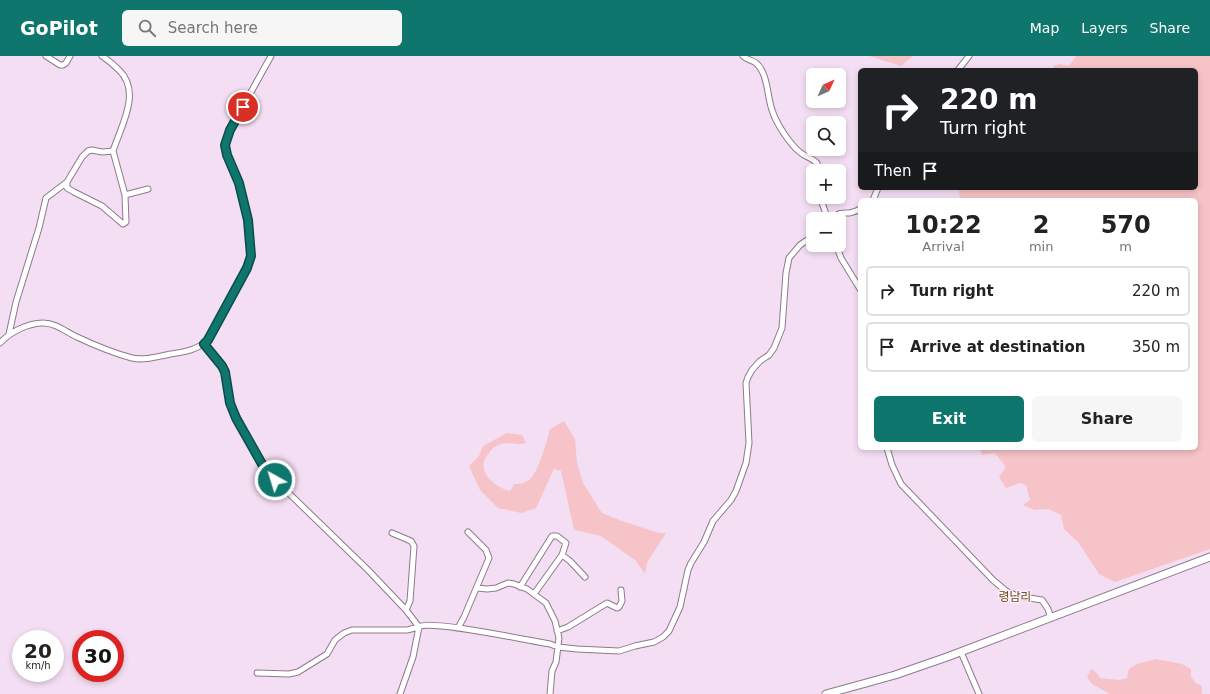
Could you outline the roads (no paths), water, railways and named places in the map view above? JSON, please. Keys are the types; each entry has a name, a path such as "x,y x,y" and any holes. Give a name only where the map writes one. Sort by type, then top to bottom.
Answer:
{"main road":[{"path":"826,694 895,675 961,652 1210,557"}],"street":[{"path":"46,56 60,65 63,65 70,56"},
{"path":"67,182 67,188 102,206 123,224 126,222 125,195 120,172 113,151 129,105 130,93 128,83 120,70 102,56"},
{"path":"0,343 9,334 23,327 43,323 56,325 65,332 133,358 148,358 184,352 201,346 208,340 247,268 251,256 248,220 239,183 227,155 225,145 230,130 272,56"},
{"path":"743,56 757,64 766,80 772,110 783,131 793,145 802,154 810,157 817,164"},
{"path":"960,68 969,56"},
{"path":"9,334 16,302 39,228 46,198 67,182 82,157 88,152 92,150 102,152 113,151"},
{"path":"125,195 148,189"},
{"path":"846,213 858,210"},
{"path":"257,673 289,674 298,672 327,654 335,640 344,633 352,630 407,630 422,625 432,624 550,644 558,647 619,651 654,642 663,637 669,631 680,607 688,570 691,563 704,542 713,521 731,500 740,483 746,463 749,443 746,383 748,377 760,361 769,355 774,348 782,328 786,273 789,258 800,245 806,241"},
{"path":"839,252 858,286"},
{"path":"204,344 222,366 225,372 230,403 251,444 269,474 336,538 406,610 419,627 413,658 400,694"},
{"path":"888,450 892,465 901,484 993,580 1006,591 1018,596 1042,600 1048,609 1051,618"},
{"path":"458,628 489,558 486,550 468,532"},
{"path":"392,533 411,541 414,546 410,601 406,610"},
{"path":"520,587 552,536 557,536 566,543 562,555 534,594"},
{"path":"562,555 585,577"},
{"path":"477,588 496,588 508,583 534,594 546,603 555,621 559,638 556,662 552,671 550,694"},
{"path":"557,631 568,627 607,603 617,608 619,607 622,601 620,590"},
{"path":"961,652 979,694"}],"district":[{"name":"령남리","path":"1015,597"}]}
